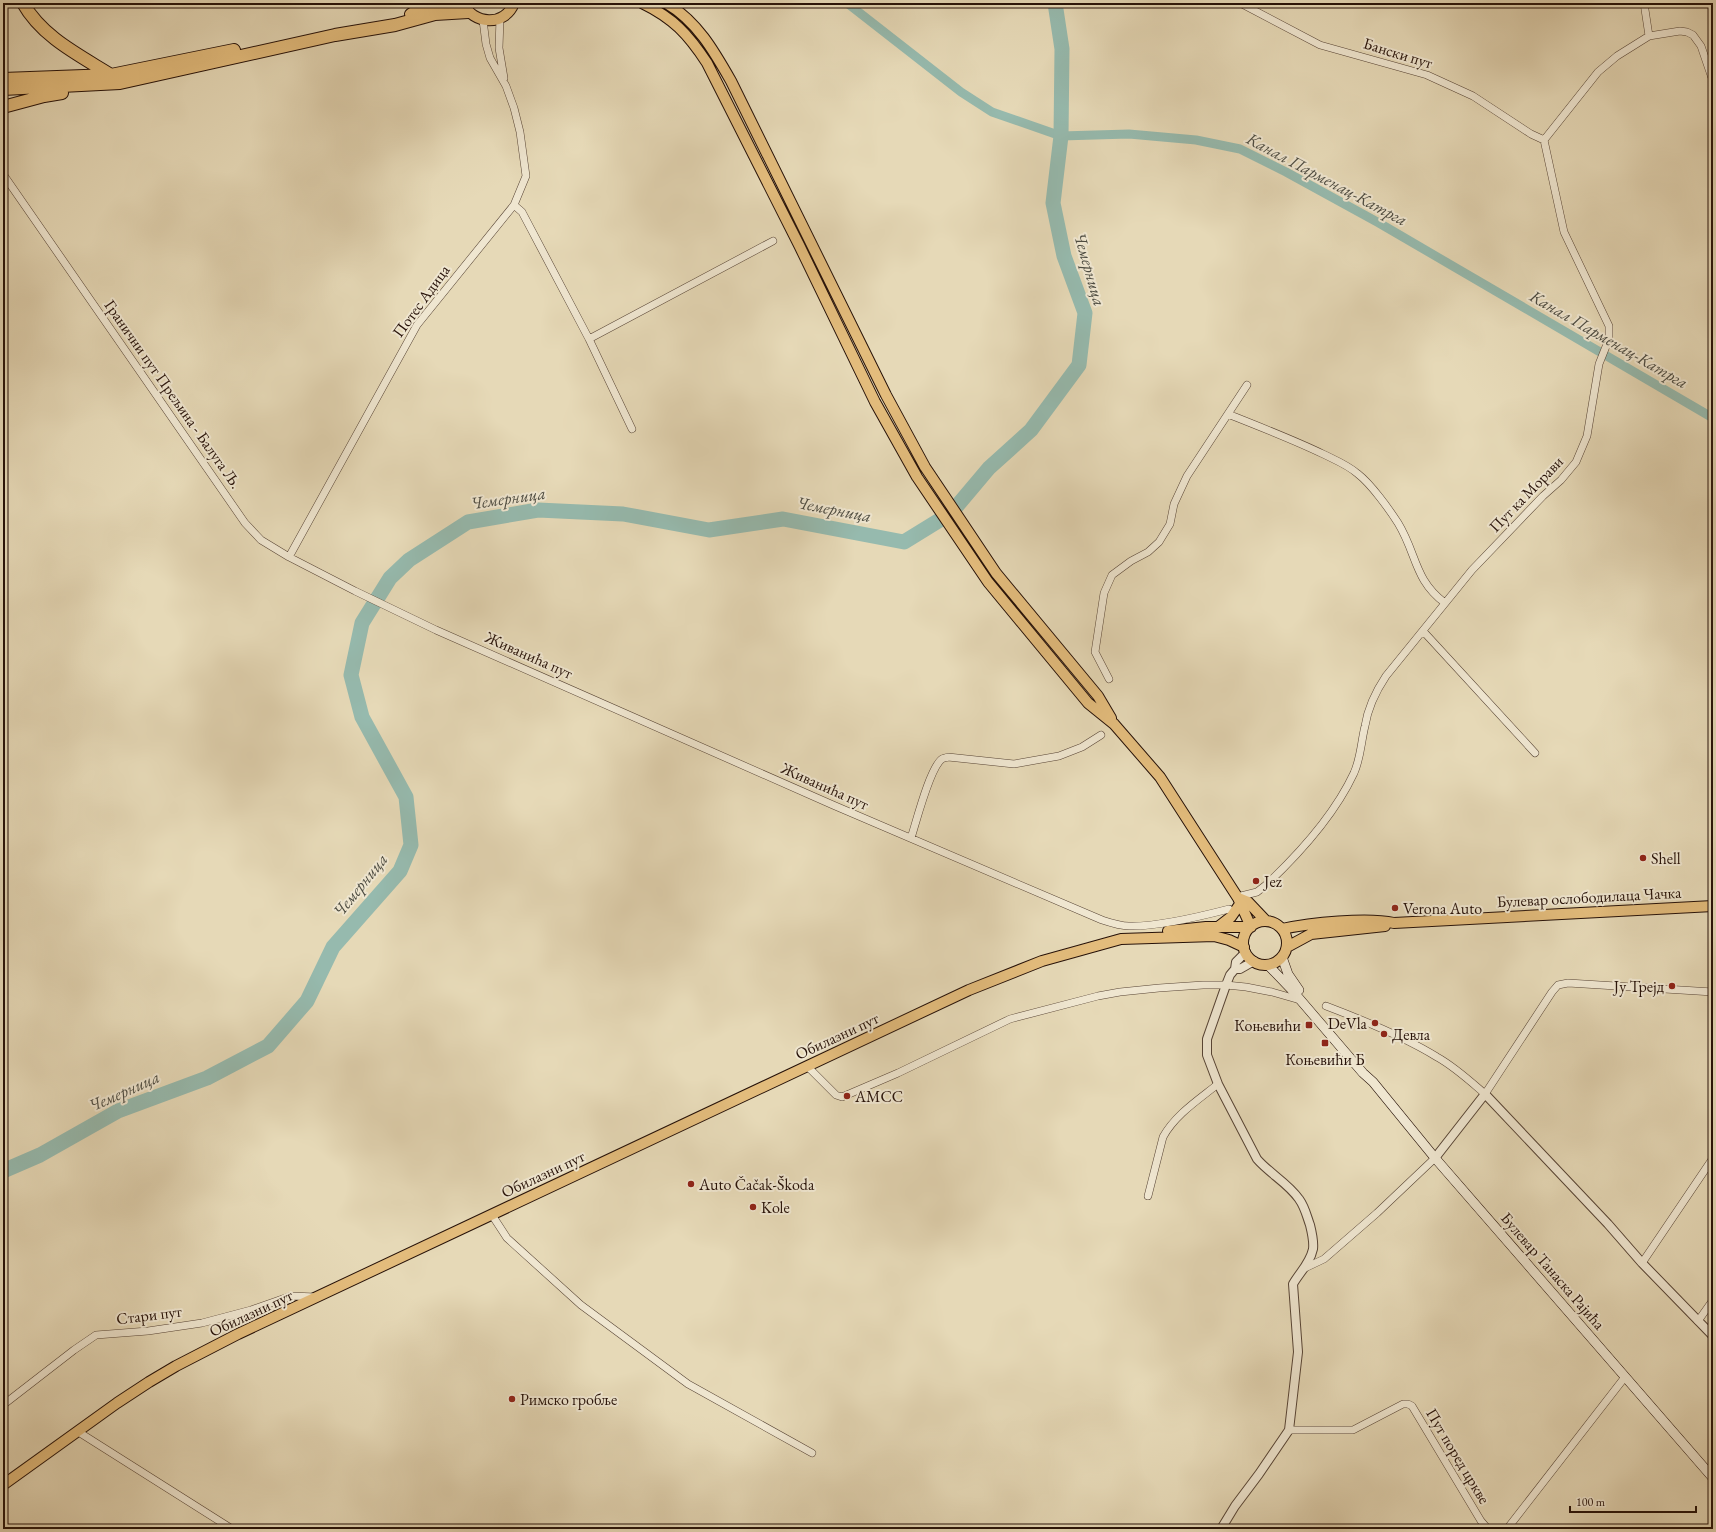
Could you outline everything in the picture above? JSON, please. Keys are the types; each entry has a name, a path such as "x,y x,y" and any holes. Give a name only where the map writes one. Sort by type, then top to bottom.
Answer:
{"highway":[{"path":"22,3 44,30 66,48 116,79"},
{"path":"3,107 116,79 410,14 437,7 444,3"},
{"path":"3,89 116,79 335,35 395,25 466,7"},
{"path":"3,79 116,79"}],"main road":[{"path":"410,14 426,3"},
{"path":"466,7 478,18 483,20 495,20 509,11 514,3"},
{"path":"642,3 656,10 675,24 691,39 706,63 795,238 875,402 917,477 988,582 1088,703 1114,724 1160,777 1239,900 1250,927"},
{"path":"666,3 700,31 724,68 886,395 925,467 996,573 1098,696 1114,724"},
{"path":"1239,900 1248,902 1266,921"},
{"path":"1218,927 1231,917 1239,900"},
{"name":"Булевар ослободилаца Чачка","path":"1282,929 1316,924 1350,922 1384,921 1394,923 1713,906"},
{"path":"1266,921 1273,923 1282,929 1286,936 1287,947 1282,957 1277,962 1268,965 1260,964 1254,961 1245,950 1229,940 1214,936 1126,933 1218,927 1250,927 1257,923 1266,921"},
{"name":"Булевар ослободилаца Чачка","path":"1287,947 1311,934 1385,926 1394,923"},
{"path":"1245,950 1244,938 1250,927"},
{"name":"Обилазни пут","path":"3,1485 123,1398 171,1368 318,1297 969,990 1019,969 1126,933"},
{"path":"1282,957 1293,982 1303,999"},
{"path":"1268,965 1303,999"},
{"name":"Булевар Танаска Рајића","path":"1303,999 1367,1070 1373,1082 1435,1158 1713,1478"}],"street":[{"name":"Бански пут","path":"1240,3 1320,45 1427,75 1473,96 1531,134 1544,140"},
{"path":"1644,3 1649,36"},
{"path":"500,18 498,48 506,86"},
{"path":"483,20 486,44 490,58 506,86"},
{"path":"1544,140 1598,72 1617,56 1649,36 1680,31 1693,35 1701,46 1713,81"},
{"name":"Потес Адица","path":"289,557 417,325 514,205 526,176 520,132 514,108 506,86"},
{"name":"Пут ка Морави","path":"1239,900 1257,892 1266,885 1326,820 1354,773 1362,747 1364,726 1368,711 1376,691 1386,676 1472,570 1543,496 1569,472 1576,462 1587,436 1597,375 1601,358 1607,346 1610,334 1608,326 1564,232 1544,140"},
{"name":"Гранични пут Прељина - Балуга Љ.","path":"3,174 245,522 261,540 289,557 355,592 420,622"},
{"path":"514,205 522,212 589,339 632,429"},
{"path":"589,339 773,241"},
{"path":"1109,679 1095,652 1104,593 1109,581 1112,575 1131,561 1148,552 1159,542 1170,524 1174,504 1187,476 1247,385"},
{"path":"1228,414 1308,447 1339,462 1358,474 1397,522 1407,538 1421,578 1434,594 1445,603"},
{"name":"Живанића пут","path":"420,622 911,838 1095,917 1113,923 1126,933 1229,909"},
{"path":"1423,631 1535,753"},
{"path":"911,838 929,782 935,767 942,759 948,757 1014,764 1059,756 1082,747 1101,735"},
{"path":"1221,1529 1235,1506 1289,1430 1298,1352 1293,1284 1305,1268 1313,1249 1313,1236 1300,1200 1286,1184 1265,1168 1257,1159 1218,1084 1207,1055 1207,1039 1226,985 1230,975 1235,969 1236,962 1245,950"},
{"path":"1235,969 1240,969 1254,961"},
{"path":"1305,1268 1324,1259 1377,1213 1435,1158 1485,1094 1558,985 1568,984 1713,992"},
{"path":"807,1066 836,1095 843,1096 898,1073 1010,1019 1120,992 1203,985 1226,985 1246,986 1303,999"},
{"path":"1326,1006 1392,1034 1437,1057 1464,1076 1485,1094 1608,1224 1642,1263 1713,1336"},
{"path":"1148,1196 1163,1137 1167,1130 1176,1118 1218,1084"},
{"path":"1642,1263 1713,1158"},
{"path":"492,1215 507,1238 581,1305 688,1384 812,1453"},
{"name":"Стари пут","path":"3,1405 74,1350 96,1335 148,1331 202,1323 251,1310 291,1296 318,1297"},
{"path":"1698,1321 1713,1300"},
{"path":"1507,1529 1625,1377"},
{"name":"Пут поред цркве","path":"1289,1430 1353,1430 1403,1404 1408,1404 1412,1406 1481,1521 1488,1529"},
{"path":"77,1431 232,1529"}],"waterway":[{"name":"Канал Парменац-Катрга","path":"847,3 961,92 992,112 1061,136 1129,134 1196,140 1240,149 1286,172 1379,223 1713,418"},
{"name":"Чемерница","path":"3,1171 40,1155 118,1111 207,1078 268,1046 307,1001 333,947 400,871 411,845 406,797 362,717 351,675 362,623 390,578 409,560 468,522 538,510 623,514 709,530 783,519 904,542 951,513 989,468 1031,430 1079,365 1085,313 1064,256 1053,203 1061,136 1062,49 1055,3"}],"place":[{"name":"Shell","path":"1643,858"},
{"name":"Jez","path":"1256,881"},
{"name":"Verona Auto","path":"1395,908"},
{"name":"Ју Трејд","path":"1672,986"},
{"name":"DeVla","path":"1375,1023"},
{"name":"Коњевићи","path":"1309,1025"},
{"name":"Девла","path":"1384,1034"},
{"name":"Коњевићи Б","path":"1325,1043"},
{"name":"АМСС","path":"847,1096"},
{"name":"Auto Čačak-Škoda","path":"691,1184"},
{"name":"Kole","path":"753,1207"},
{"name":"Римско гробље","path":"512,1399"}]}
